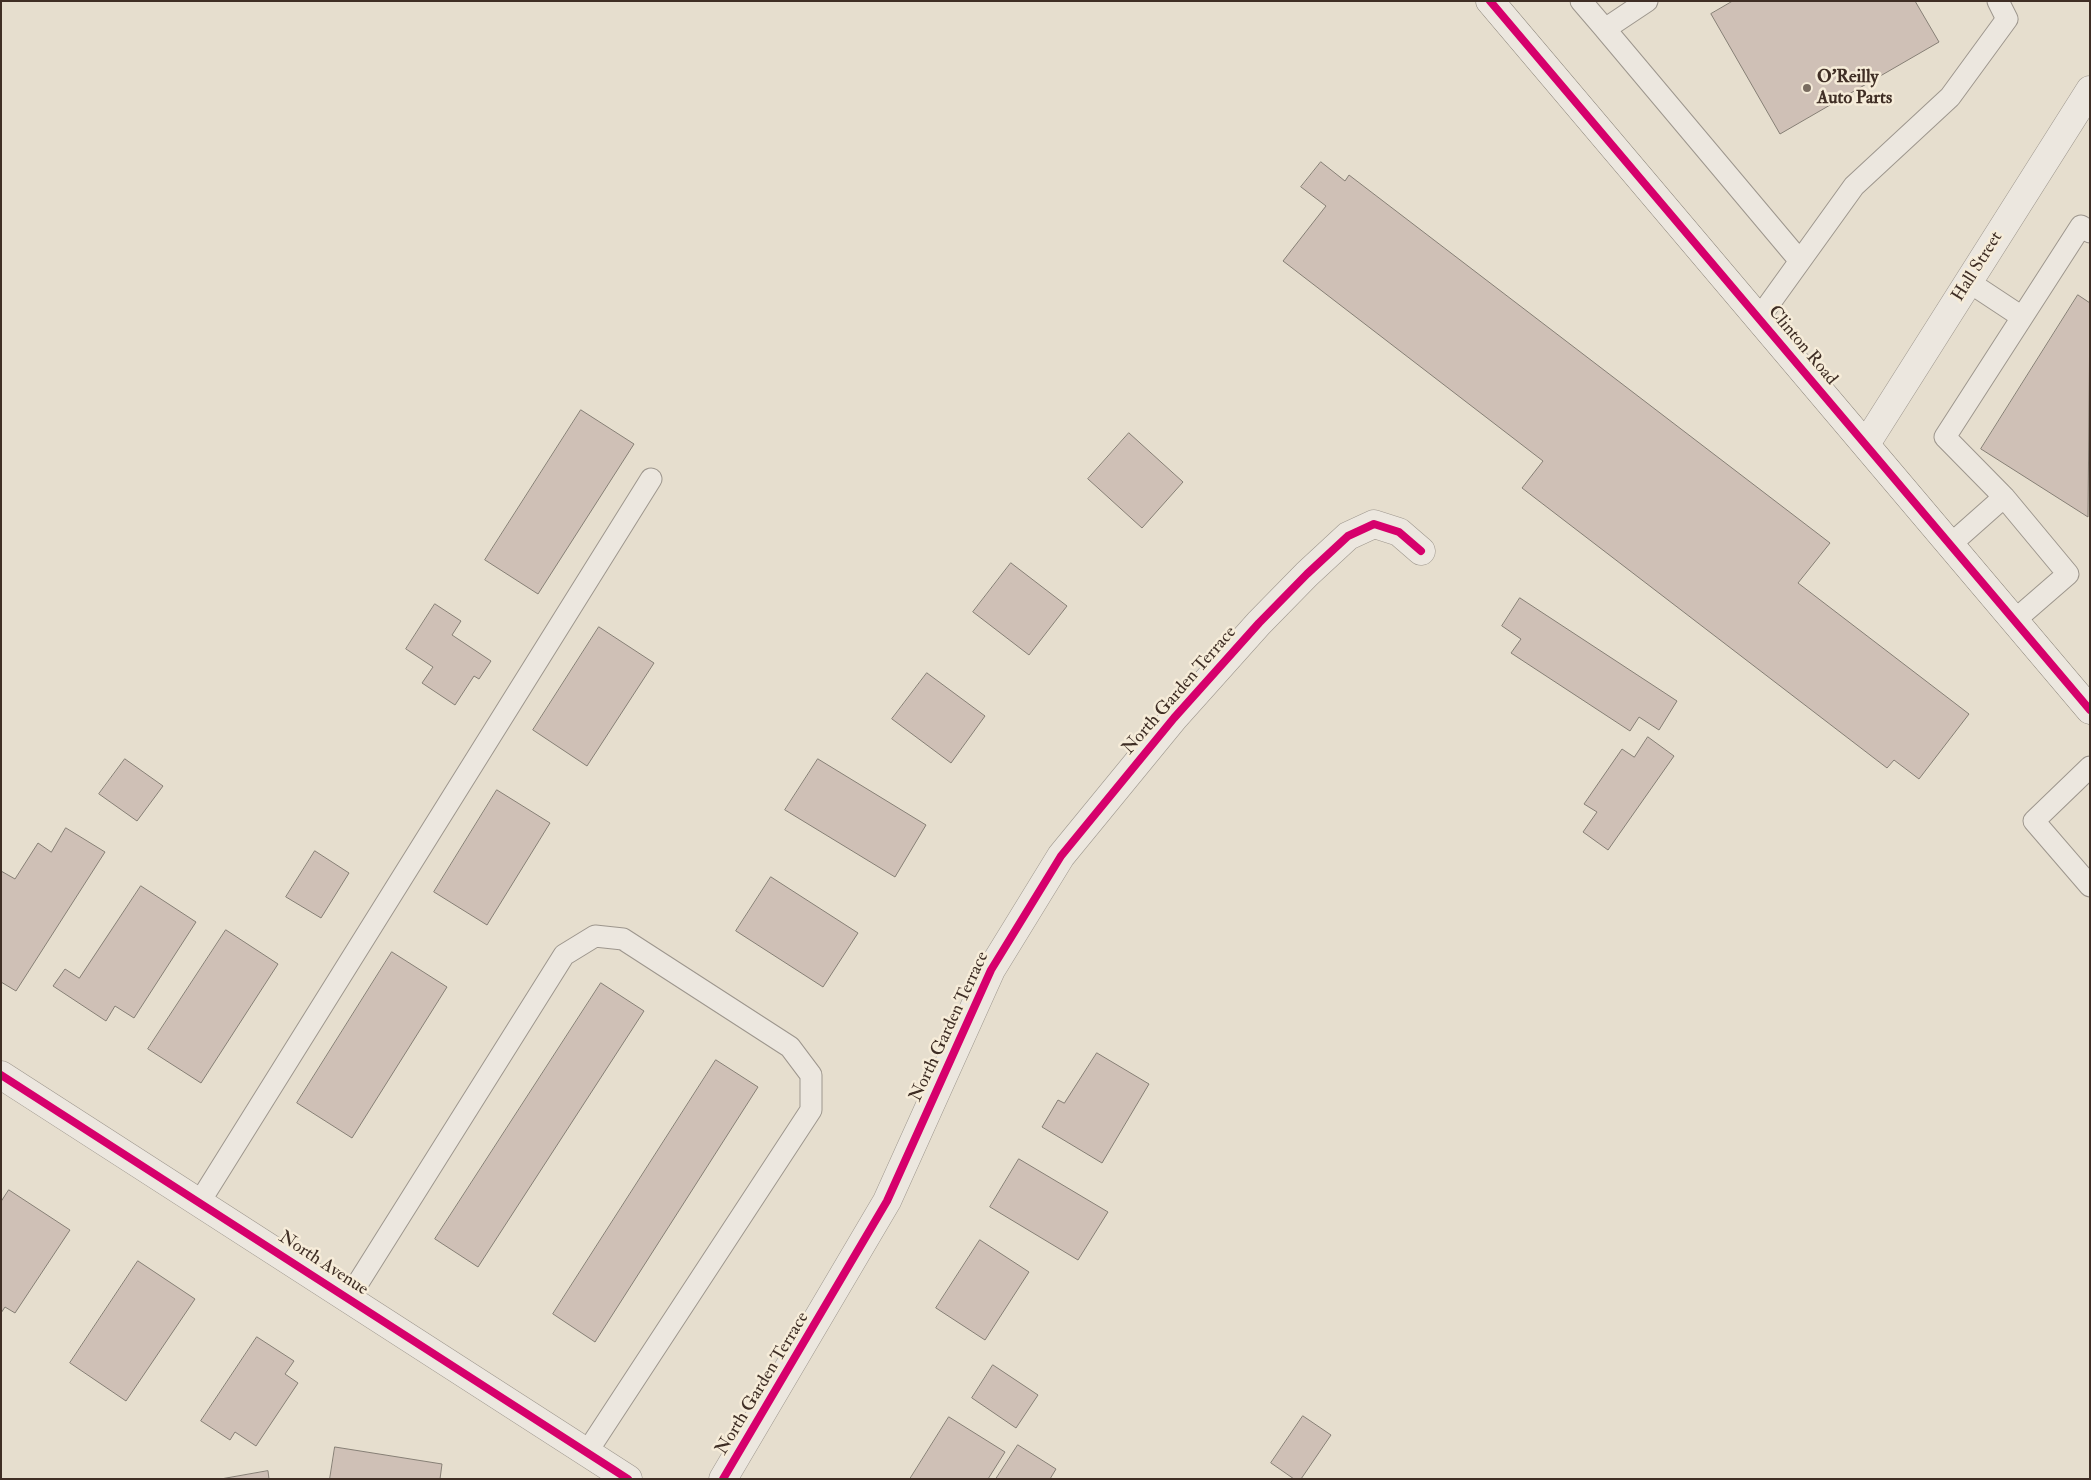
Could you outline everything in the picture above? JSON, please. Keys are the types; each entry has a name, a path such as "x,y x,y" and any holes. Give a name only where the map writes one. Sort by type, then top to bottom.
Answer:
{"street":[{"name":"Clinton Road","path":"1490,1 2090,710"},
{"name":"Hall Street","path":"1866,444 2090,90"},
{"name":"North Garden Terrace","path":"723,1479 887,1201 991,970 1061,856 1206,681 1307,574 1348,536 1374,524 1400,532 1421,551"},
{"name":"North Avenue","path":"1,1075 628,1479"}],"lane":[{"path":"1581,1 1800,261"},
{"path":"1605,29 1647,1"},
{"path":"1759,318 1854,186 1950,97 2007,19 1998,1"},
{"path":"2015,620 2068,574 2004,497 1944,437 2081,226 2090,232"},
{"path":"1968,282 2022,317"},
{"path":"199,1203 651,479"},
{"path":"1951,544 2004,497"},
{"path":"2090,767 2034,820 2090,886"},
{"path":"348,1299 564,955 595,936 623,939 790,1047 811,1075 811,1110 587,1452"}],"building":[{"name":"O'Reilly Auto Parts","path":"1733,1 1915,1 1939,42 1780,134 1711,14"},
{"path":"1321,162 1345,181 1349,175 1830,543 1798,583 1969,714 1919,779 1894,760 1887,768 1522,488 1543,461 1283,261 1326,206 1301,187"},
{"path":"2078,295 2090,303 2088,517 1981,449"},
{"path":"581,410 634,444 538,594 485,560"},
{"path":"1129,433 1183,482 1142,528 1088,479"},
{"path":"1011,563 1067,606 1029,655 973,612"},
{"path":"1520,598 1677,701 1659,730 1639,717 1630,731 1511,653 1521,639 1502,626"},
{"path":"435,604 461,621 452,635 491,661 479,679 474,676 455,705 422,683 433,667 406,649"},
{"path":"599,627 654,663 587,766 533,730"},
{"path":"927,673 985,716 951,763 892,719"},
{"path":"1648,737 1674,756 1608,850 1583,832 1597,812 1584,804 1622,749 1634,757"},
{"path":"125,759 163,786 137,821 99,794"},
{"path":"818,759 926,825 895,877 785,810"},
{"path":"497,790 550,823 487,925 434,892"},
{"path":"66,828 105,852 16,991 1,982 1,871 15,879 38,843 51,852"},
{"path":"315,851 349,873 321,918 286,897"},
{"path":"771,877 858,933 823,987 736,931"},
{"path":"141,886 196,922 134,1018 115,1006 106,1021 53,986 65,969 79,978"},
{"path":"226,930 278,964 201,1083 148,1049"},
{"path":"392,952 447,987 352,1138 297,1103"},
{"path":"601,983 644,1011 478,1267 435,1239"},
{"path":"1097,1053 1149,1084 1102,1163 1042,1127 1058,1100 1064,1103"},
{"path":"716,1060 758,1087 595,1342 553,1314"},
{"path":"1019,1159 1108,1212 1078,1260 990,1207"},
{"path":"9,1190 70,1230 15,1313 5,1307 1,1313 1,1202"},
{"path":"980,1240 1029,1272 985,1340 936,1308"},
{"path":"138,1261 195,1299 126,1401 70,1363"},
{"path":"257,1337 294,1361 285,1374 298,1383 256,1446 235,1432 230,1440 201,1421"},
{"path":"993,1365 1038,1395 1016,1428 972,1398"},
{"path":"1303,1416 1331,1435 1301,1479 1294,1479 1271,1463"},
{"path":"949,1417 1005,1452 988,1479 910,1479"},
{"path":"1018,1445 1056,1469 1050,1479 996,1479"},
{"path":"335,1447 442,1464 440,1479 330,1479"},
{"path":"268,1471 269,1479 221,1479"}],"cycle path":[{"path":"1490,1 2090,710"},
{"path":"723,1479 887,1201 991,970 1061,856 1174,718 1259,623 1348,536 1374,524 1399,532 1421,551"},
{"path":"1,1075 628,1479"}],"place":[{"name":"O'Reilly Auto Parts","path":"1807,88"}]}
